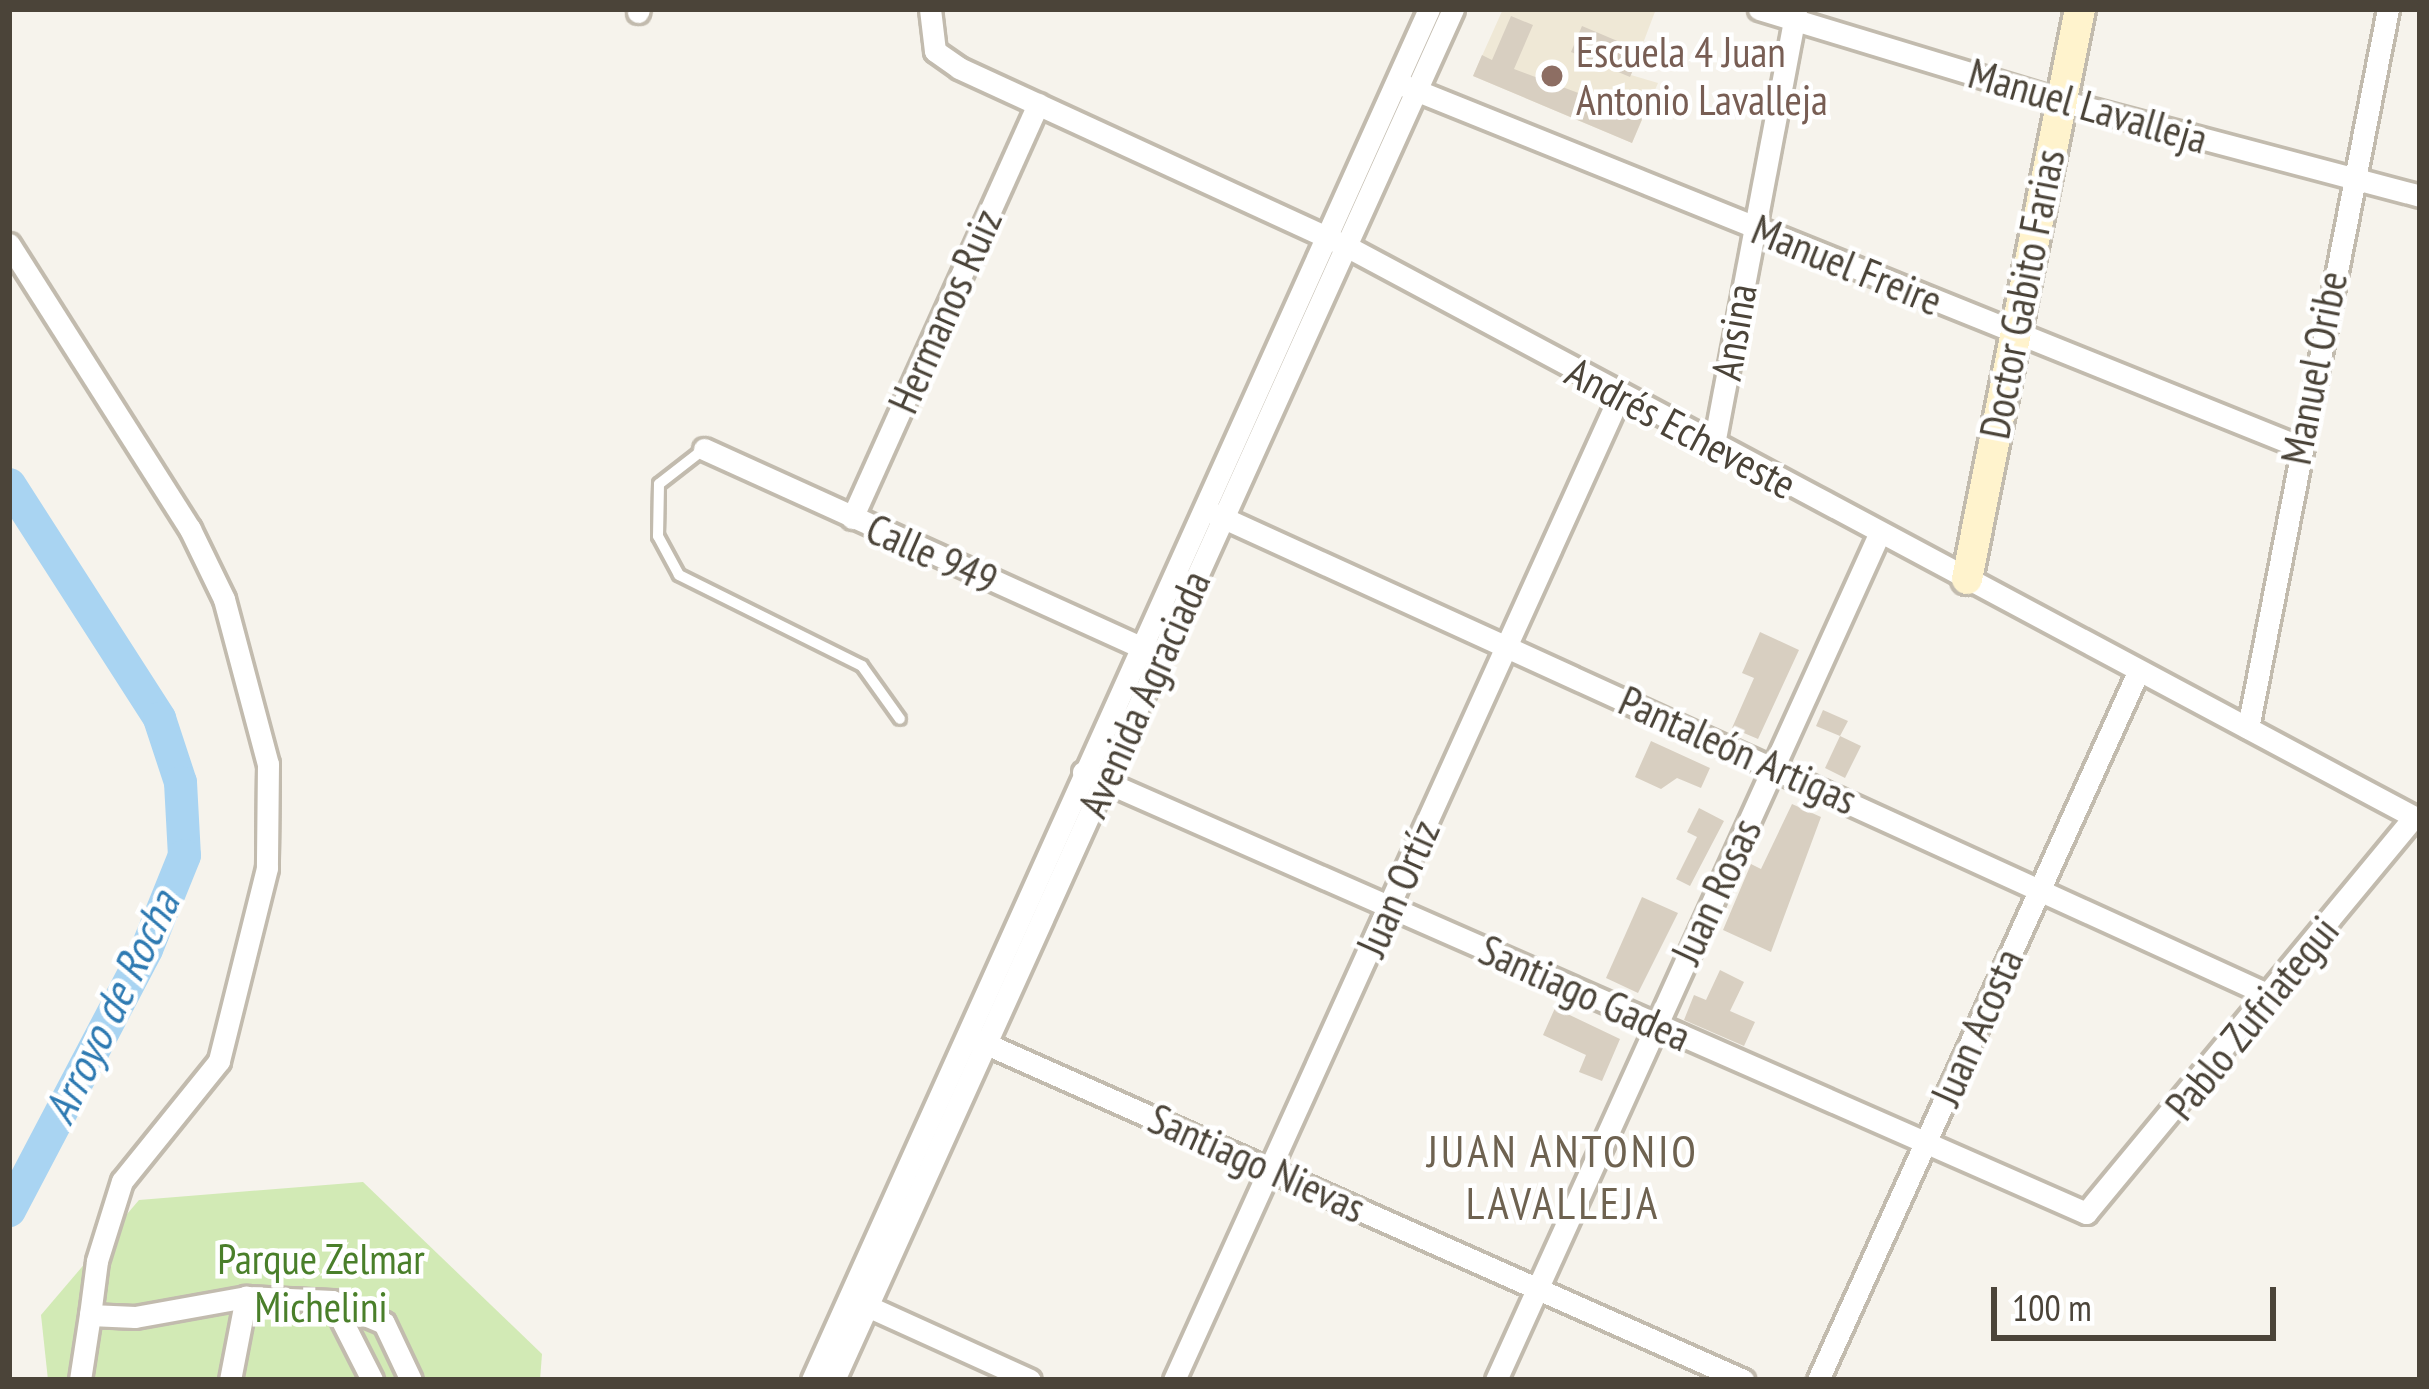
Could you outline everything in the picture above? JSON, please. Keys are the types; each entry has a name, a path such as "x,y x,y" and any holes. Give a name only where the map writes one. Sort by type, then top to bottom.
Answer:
{"street":[{"name":"Andrés Echeveste","path":"930,9 935,51 1038,104 1338,242 2137,674 2417,818"},
{"name":"Avenida Agraciada","path":"812,1380 858,1302 1338,242 1406,86 1429,9"},
{"name":"Avenida Agraciada","path":"1406,86 1453,9"},
{"name":"Manuel Lavalleja","path":"1759,9 1795,14 2061,101 2420,196"},
{"name":"Doctor Gabito Farias","path":"1967,579 2080,9"},
{"name":"Manuel Oribe","path":"2248,728 2298,446 2388,9"},
{"name":"Ansina","path":"1714,444 1795,14"},
{"name":"Manuel Freire","path":"1406,86 2298,446"},
{"name":"Hermanos Ruiz","path":"852,518 1038,104"},
{"path":"9,244 190,529 224,599 268,764 267,868 219,1061 122,1181 97,1261 80,1380"},
{"name":"Juan Ortíz","path":"1174,1380 1620,395"},
{"name":"Calle 949","path":"704,449 1152,651"},
{"name":"Pantaleón Artigas","path":"1214,513 2042,886 2271,996"},
{"name":"Juan Rosas","path":"1496,1380 1879,534"},
{"name":"Juan Acosta","path":"1818,1380 2137,674"},
{"name":"Santiago Gadea","path":"1094,776 1655,1023 1922,1148 2086,1213"},
{"name":"Pablo Zufriategui","path":"2086,1213 2417,818"},
{"name":"Santiago Nievas","path":"976,1039 1743,1380"},
{"path":"90,1315 135,1317 246,1297 332,1301 384,1324 411,1380"},
{"path":"230,1380 246,1297"},
{"path":"332,1301 372,1380"},
{"name":"Avenida Agraciada","path":"834,1380 858,1302"},
{"path":"858,1302 1030,1380"}],"lane":[{"path":"704,449 658,484 658,536 679,575 862,666 900,719"}],"shaded area":[{"name":"Escuela 4 Juan Antonio Lavalleja","path":"1503,9 1656,9 1631,75 1658,83 1632,143 1473,76"}],"green space":[{"name":"Parque Zelmar Michelini","path":"363,1182 542,1354 540,1380 48,1380 41,1315 139,1200"}],"building":[{"path":"1511,16 1533,25 1514,69 1643,117 1632,143 1473,76 1482,55 1492,60"},
{"path":"1582,26 1641,51 1630,77 1571,52"},
{"path":"1760,632 1799,650 1758,739 1732,728 1754,678 1742,673"},
{"path":"1823,710 1848,721 1840,736 1816,726"},
{"path":"1840,736 1861,746 1845,778 1825,768"},
{"path":"1651,741 1710,768 1701,788 1677,778 1661,789 1635,777"},
{"path":"1792,804 1821,817 1771,952 1723,930 1751,864 1761,869"},
{"path":"1699,808 1724,821 1690,886 1676,879 1697,837 1687,832"},
{"path":"1642,897 1678,913 1638,993 1606,978"},
{"path":"1720,970 1744,982 1730,1011 1755,1022 1744,1046 1684,1020 1694,995 1706,1000"},
{"path":"1555,1008 1620,1039 1602,1081 1579,1072 1586,1055 1543,1035"}],"waterway":[{"name":"Arroyo de Rocha","path":"9,484 159,718 180,782 184,855 146,949 9,1210"}],"place":[{"name":"Escuela 4 Juan Antonio Lavalleja","path":"1552,76"}],"district":[{"name":"JUAN ANTONIO LAVALLEJA","path":"1563,1177"}]}
